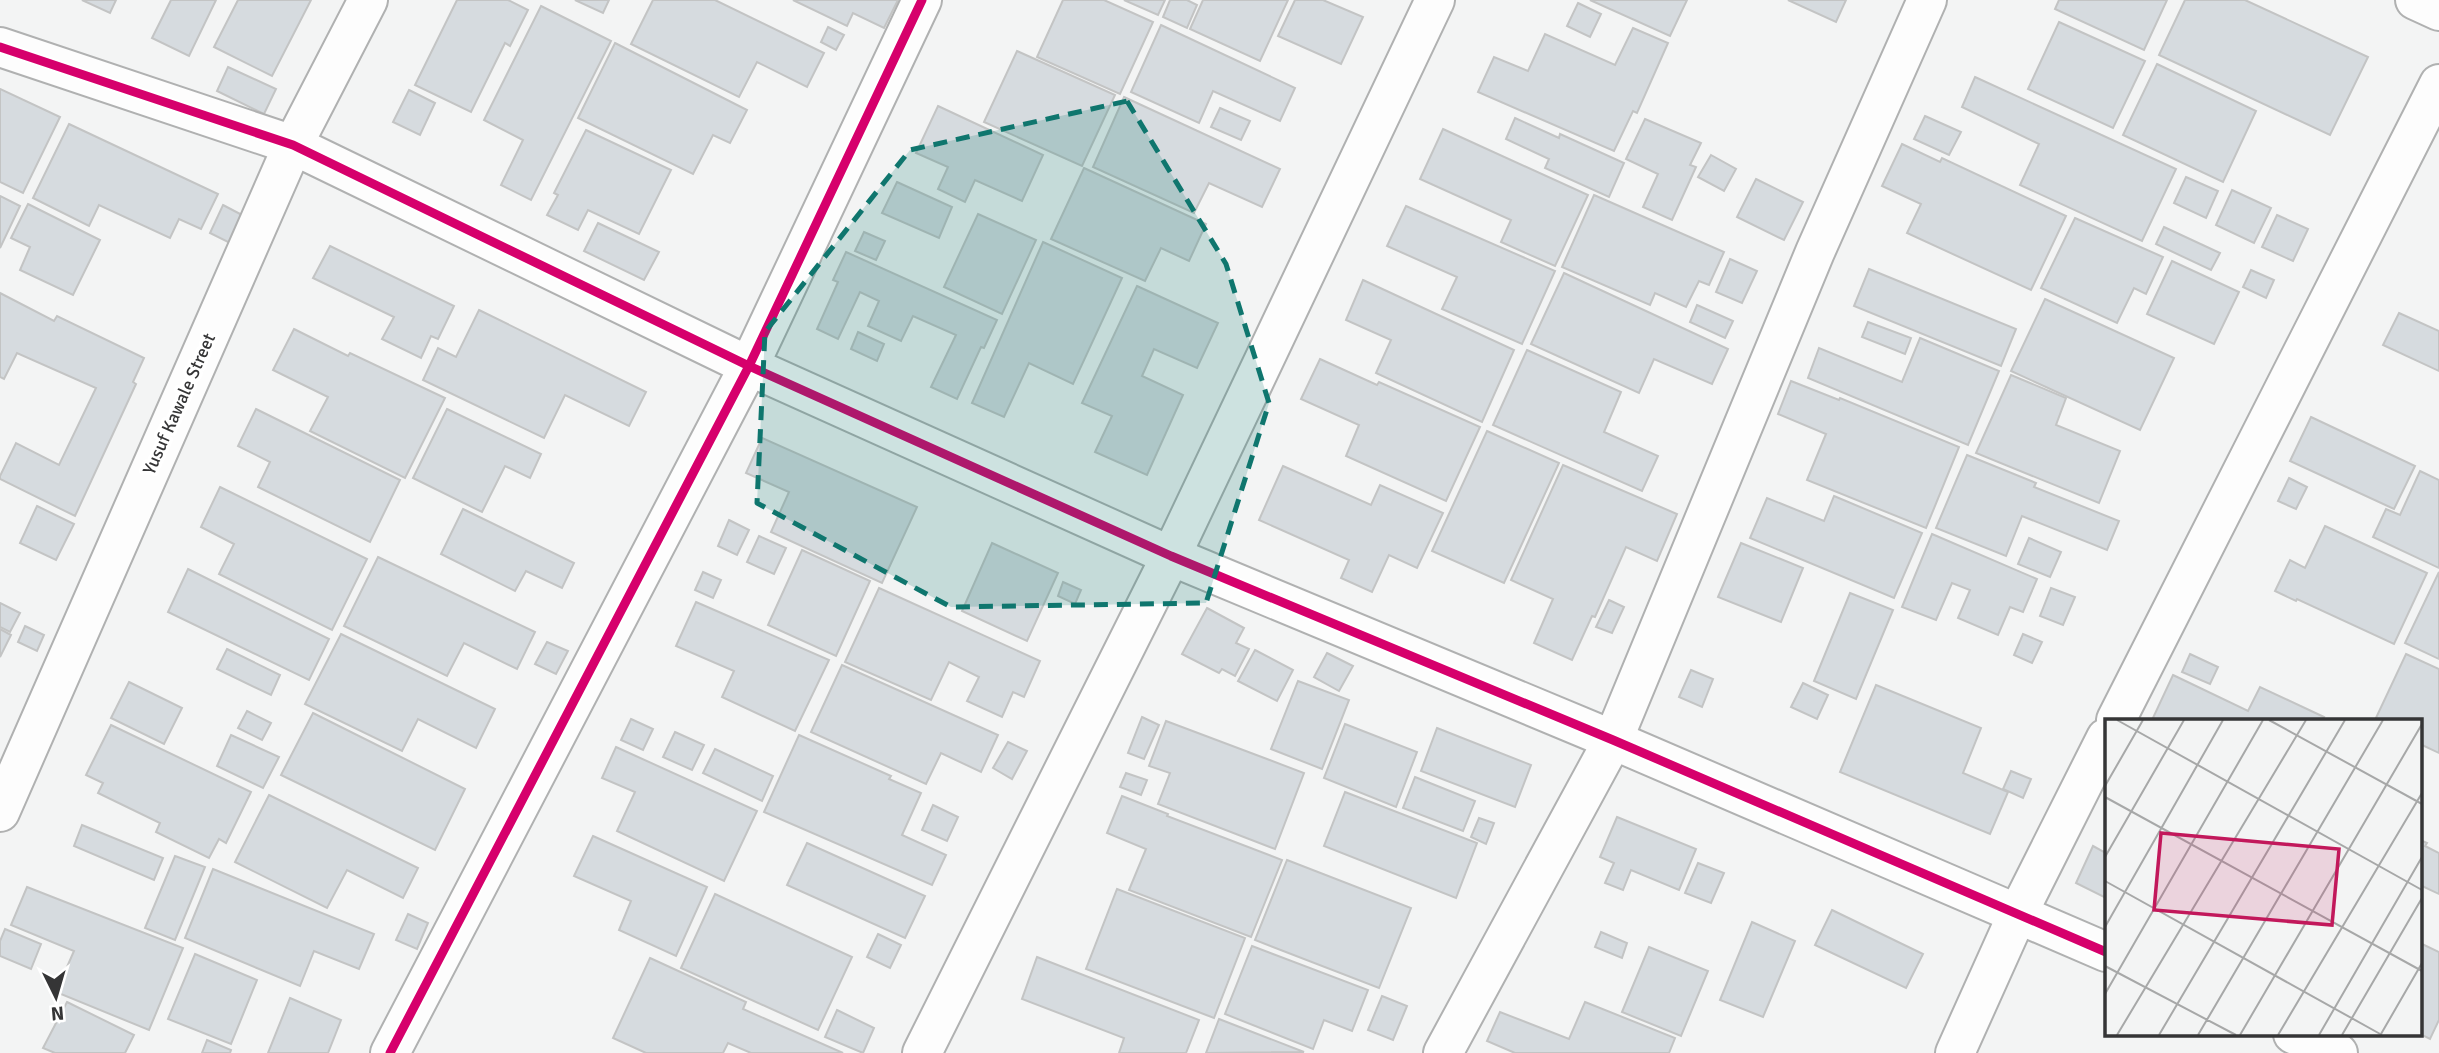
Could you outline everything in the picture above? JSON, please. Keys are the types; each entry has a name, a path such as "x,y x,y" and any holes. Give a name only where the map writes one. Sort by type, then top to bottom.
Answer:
{"street":[{"name":"Yusuf Kawale Street","path":"0,812 293,145 368,0"},
{"path":"390,1053 749,366 922,0"},
{"path":"922,1053 1171,556 1435,0"},
{"path":"1443,1053 1613,740 1815,252 1927,0"},
{"path":"2415,0 2439,11"},
{"path":"0,47 293,145 749,366 1171,556 1613,740 2105,952"},
{"path":"2117,719 2439,84"},
{"path":"1955,1053 2018,914 2105,740"},
{"path":"2299,1036 2338,1053"}],"highlighted area":[{"path":"1127,101 1226,264 1269,403 1206,603 951,607 757,503 765,332 910,150"}],"building":[{"path":"82,0 116,0 110,13"},
{"path":"171,0 216,0 189,56 152,38"},
{"path":"238,0 311,0 272,76 214,47"},
{"path":"457,0 508,0 528,10 510,46 505,43 471,112 415,85"},
{"path":"575,0 609,0 603,13"},
{"path":"653,0 715,0 824,53 807,87 757,62 739,97 631,44"},
{"path":"793,0 898,0 884,28 853,13 847,26"},
{"path":"1063,0 1104,0 1153,22 1120,94 1037,57"},
{"path":"1124,0 1165,0 1158,15"},
{"path":"1170,0 1187,0 1197,5 1187,28 1163,17"},
{"path":"1203,0 1288,0 1260,61 1190,29"},
{"path":"1295,0 1323,0 1363,17 1341,64 1278,36"},
{"path":"1590,0 1687,0 1670,36"},
{"path":"1788,0 1846,0 1836,22"},
{"path":"2059,0 2167,0 2144,50 2055,9"},
{"path":"2185,0 2245,0 2368,57 2330,135 2159,55"},
{"path":"1578,3 1601,14 1590,37 1567,26"},
{"path":"541,6 611,41 531,200 501,185 523,140 484,120"},
{"path":"2059,22 2145,61 2113,128 2028,89"},
{"path":"1161,25 1295,88 1280,121 1213,91 1199,123 1131,92"},
{"path":"828,27 844,35 836,50 821,42"},
{"path":"1633,28 1668,43 1637,113 1633,111 1614,151 1478,92 1494,57 1528,71 1545,34 1615,65"},
{"path":"615,43 747,110 730,143 713,135 693,174 578,118"},
{"path":"1017,51 1115,95 1082,166 984,122"},
{"path":"2157,64 2256,111 2223,182 2123,135"},
{"path":"228,67 276,89 264,114 217,91"},
{"path":"1975,77 2176,169 2142,241 2020,185 2039,144 1962,107"},
{"path":"0,89 60,117 23,193 0,182"},
{"path":"409,90 435,103 420,135 393,122"},
{"path":"1124,97 1280,169 1262,207 1209,183 1194,213 1093,167"},
{"path":"938,106 1043,155 1022,201 975,180 965,202 938,189 948,167 916,153"},
{"path":"1220,108 1250,121 1241,140 1211,127"},
{"path":"1925,116 1961,132 1949,155 1914,139"},
{"path":"1515,118 1559,138 1560,134 1624,163 1609,197 1545,168 1549,159 1506,139"},
{"path":"1645,119 1701,143 1690,165 1696,167 1672,220 1643,207 1658,174 1626,159"},
{"path":"69,124 218,194 201,229 179,219 170,238 99,205 89,226 33,198"},
{"path":"1443,129 1588,195 1555,266 1501,242 1511,220 1420,179"},
{"path":"586,130 671,170 639,234 588,210 578,230 547,215 558,195 554,193"},
{"path":"1902,144 1940,162 1942,158 2066,216 2031,290 1907,233 1921,204 1882,186"},
{"path":"1711,155 1736,169 1724,191 1698,177"},
{"path":"1084,168 1206,224 1189,261 1161,248 1145,281 1051,239"},
{"path":"2186,177 2218,191 2206,218 2174,203"},
{"path":"1756,179 1803,202 1784,240 1737,217"},
{"path":"897,182 952,207 939,238 882,213"},
{"path":"2232,190 2271,208 2254,243 2216,225"},
{"path":"1594,195 1724,252 1709,285 1699,281 1686,307 1655,293 1650,305 1562,267"},
{"path":"0,196 20,206 0,248"},
{"path":"28,204 100,240 73,295 20,270 30,247 11,238"},
{"path":"223,205 244,216 230,243 210,233"},
{"path":"1406,206 1555,271 1522,344 1442,309 1457,277 1387,246"},
{"path":"978,214 1036,240 1002,314 944,287"},
{"path":"2277,215 2308,229 2293,261 2262,247"},
{"path":"2075,218 2163,257 2146,294 2134,288 2117,323 2041,288"},
{"path":"598,223 659,252 644,280 584,251"},
{"path":"2164,227 2220,253 2211,270 2156,244"},
{"path":"864,232 885,241 876,260 855,251"},
{"path":"1043,242 1122,278 1073,384 1029,363 1004,417 972,403"},
{"path":"330,246 454,306 438,339 431,336 421,358 382,339 394,317 313,278"},
{"path":"846,252 997,320 957,399 931,387 956,335 913,316 901,341 868,326 879,301 860,292 838,339 817,329 838,282 833,280"},
{"path":"1730,259 1757,271 1742,303 1716,292"},
{"path":"2172,261 2239,292 2214,344 2147,314"},
{"path":"1869,269 2016,329 2001,366 1854,306"},
{"path":"2251,270 2274,280 2266,298 2243,287"},
{"path":"1564,273 1728,349 1712,384 1654,359 1639,393 1531,344"},
{"path":"1363,280 1514,350 1482,422 1376,373 1391,340 1346,320"},
{"path":"1137,286 1218,323 1197,368 1154,349 1142,376 1183,395 1147,475 1095,452 1112,416 1082,403"},
{"path":"0,293 54,321 57,316 144,358 133,382 136,384 75,516 0,479 0,476 16,443 59,465 96,388 17,353 4,379 0,377"},
{"path":"2045,299 2174,358 2140,430 2011,371"},
{"path":"1697,305 1733,321 1725,338 1690,322"},
{"path":"479,310 646,392 629,426 565,395 544,438 423,380 438,348 456,357"},
{"path":"2399,313 2439,331 2439,371 2383,345"},
{"path":"1868,322 1911,338 1905,354 1862,337"},
{"path":"294,329 348,356 350,353 445,398 405,478 310,431 328,397 273,370"},
{"path":"858,332 884,344 877,361 851,349"},
{"path":"1920,338 1999,371 1968,445 1808,378 1819,348 1902,382"},
{"path":"1527,350 1621,392 1604,432 1658,456 1642,491 1493,425"},
{"path":"1320,359 1480,427 1446,501 1346,456 1359,425 1301,399"},
{"path":"2011,375 2066,398 2056,425 2120,451 2099,503 1976,453"},
{"path":"1791,381 1959,447 1926,528 1807,480 1826,434 1778,414"},
{"path":"256,409 400,480 370,542 258,487 270,462 238,446"},
{"path":"447,409 541,454 530,478 505,466 482,512 413,478"},
{"path":"2311,417 2415,466 2394,509 2290,461"},
{"path":"1487,431 1559,463 1504,583 1432,551"},
{"path":"762,438 917,507 882,583 771,532 789,492 746,473"},
{"path":"1967,455 2036,483 2034,487 2119,521 2107,550 2022,516 2006,556 1936,528"},
{"path":"1563,465 1677,514 1657,561 1626,547 1595,617 1592,616 1572,660 1534,643 1553,599 1511,580"},
{"path":"1283,466 1371,505 1380,485 1443,513 1417,568 1389,555 1372,592 1341,578 1349,560 1259,520"},
{"path":"2420,471 2439,480 2439,568 2373,537 2386,509 2400,515"},
{"path":"2289,478 2307,487 2296,509 2278,501"},
{"path":"220,487 367,559 332,630 219,574 234,544 201,527"},
{"path":"1834,496 1922,533 1894,598 1750,538 1767,498 1824,521"},
{"path":"37,506 74,524 56,560 20,543"},
{"path":"463,509 574,563 562,588 526,571 515,591 441,554"},
{"path":"729,520 749,530 737,555 718,546"},
{"path":"2325,526 2427,573 2394,644 2275,591 2290,560 2305,568"},
{"path":"1932,534 2037,579 2023,612 2010,607 1998,635 1958,618 1970,590 1952,583 1936,620 1902,607"},
{"path":"759,536 786,548 774,574 747,562"},
{"path":"2029,538 2061,552 2050,577 2018,564"},
{"path":"992,543 1058,573 1027,641 962,611"},
{"path":"1741,543 1803,568 1781,622 1718,597"},
{"path":"802,550 870,581 836,656 768,625"},
{"path":"378,557 535,632 517,669 464,643 447,676 344,626"},
{"path":"188,569 329,639 309,680 168,612"},
{"path":"703,572 721,580 713,598 695,590"},
{"path":"2439,572 2439,659 2405,643"},
{"path":"1063,582 1081,590 1075,604 1058,596"},
{"path":"879,588 1040,661 1024,697 1013,692 1002,717 967,701 979,677 949,662 931,700 845,662"},
{"path":"2051,588 2075,597 2063,625 2040,616"},
{"path":"1850,593 1893,610 1856,699 1814,681"},
{"path":"1609,600 1624,607 1612,633 1596,627"},
{"path":"696,602 829,660 795,731 722,697 734,671 676,646"},
{"path":"0,603 20,613 10,632 0,627"},
{"path":"1207,608 1244,628 1236,643 1249,649 1235,676 1222,669 1219,673 1182,654"},
{"path":"25,626 44,635 37,651 18,642"},
{"path":"0,629 11,635 0,657"},
{"path":"341,634 495,709 476,748 418,719 402,751 305,704"},
{"path":"2023,634 2042,642 2032,663 2014,655"},
{"path":"547,642 568,651 556,674 535,664"},
{"path":"227,649 280,675 271,695 217,669"},
{"path":"1255,650 1293,670 1277,701 1238,681"},
{"path":"1327,653 1353,666 1339,691 1314,677"},
{"path":"2190,654 2218,667 2210,684 2182,672"},
{"path":"2406,654 2439,669 2439,753 2422,745 2422,719 2375,719"},
{"path":"842,665 998,735 981,772 941,753 926,784 811,732"},
{"path":"1691,670 1713,679 1702,707 1679,697"},
{"path":"2173,675 2248,711 2260,687 2324,717 2323,719 2152,719"},
{"path":"1298,681 1349,700 1322,769 1271,749"},
{"path":"129,682 182,708 164,744 111,718"},
{"path":"1803,683 1828,695 1817,719 1791,707"},
{"path":"1876,685 1981,728 1963,773 2008,792 1990,834 1840,772"},
{"path":"247,711 271,723 262,740 238,728"},
{"path":"313,713 465,789 435,850 281,775"},
{"path":"1142,717 1159,725 1144,759 1128,753"},
{"path":"631,719 653,729 643,750 621,740"},
{"path":"1166,721 1304,773 1275,849 1158,804 1170,773 1149,766"},
{"path":"1345,724 1417,752 1396,807 1324,778"},
{"path":"111,725 251,792 226,843 219,839 209,858 156,832 160,823 98,793 103,783 86,775"},
{"path":"1437,728 1531,765 1515,807 1421,771"},
{"path":"675,732 704,745 692,770 663,757"},
{"path":"231,735 279,757 263,788 217,766"},
{"path":"799,735 891,776 889,779 921,793 902,835 946,855 932,885 764,812"},
{"path":"1008,742 1027,751 1012,779 993,768"},
{"path":"616,747 757,811 724,881 617,831 635,792 602,778"},
{"path":"715,749 773,776 762,801 703,773"},
{"path":"2011,771 2031,779 2023,798 2003,789"},
{"path":"1126,773 1147,780 1141,795 1120,787"},
{"path":"1415,777 1475,801 1463,831 1403,808"},
{"path":"1345,792 1477,843 1456,898 1324,846"},
{"path":"269,795 418,868 403,898 347,870 327,908 235,862"},
{"path":"1122,796 1282,860 1251,937 1129,890 1146,849 1107,833"},
{"path":"933,805 958,817 947,841 922,830"},
{"path":"1617,817 1696,849 1679,890 1631,870 1623,890 1605,883 1614,863 1600,857"},
{"path":"1479,818 1494,823 1486,844 1471,837"},
{"path":"82,825 163,858 154,880 74,846"},
{"path":"593,836 707,887 676,956 619,930 631,901 574,876"},
{"path":"2422,841 2427,843 2425,846 2439,853 2439,894 2422,886"},
{"path":"807,843 925,896 905,938 787,885"},
{"path":"2093,846 2105,852 2105,898 2076,883"},
{"path":"175,856 205,867 175,940 145,928"},
{"path":"1287,860 1411,908 1379,988 1255,940"},
{"path":"1698,863 1724,873 1711,903 1685,893"},
{"path":"213,869 374,934 359,969 314,951 300,986 185,938"},
{"path":"27,887 183,948 149,1030 56,992 74,951 11,925"},
{"path":"1117,889 1245,938 1214,1018 1086,969"},
{"path":"715,894 852,957 818,1030 681,968"},
{"path":"1832,910 1923,954 1906,988 1815,945"},
{"path":"408,914 428,923 417,949 396,940"},
{"path":"1752,922 1795,941 1763,1017 1720,1000"},
{"path":"5,929 41,944 31,969 0,956 0,941"},
{"path":"1601,932 1627,943 1622,958 1595,947"},
{"path":"878,934 901,945 890,968 867,957"},
{"path":"2422,944 2439,952 2439,1020 2430,1039 2422,1035"},
{"path":"1252,946 1368,990 1352,1031 1324,1020 1313,1049 1225,1014"},
{"path":"1649,947 1708,971 1681,1036 1622,1012"},
{"path":"195,954 257,980 231,1044 168,1019"},
{"path":"1037,957 1199,1020 1186,1053 1119,1053 1124,1038 1022,999"},
{"path":"650,958 746,1002 743,1009 843,1053 751,1053 728,1043 723,1053 646,1053 613,1038"},
{"path":"1382,996 1407,1006 1393,1040 1368,1030"},
{"path":"290,998 341,1020 328,1053 268,1053"},
{"path":"67,1002 134,1035 125,1053 55,1053 43,1048"},
{"path":"1585,1002 1675,1038 1669,1053 1515,1053 1487,1041 1500,1012 1569,1039"},
{"path":"837,1010 874,1028 863,1053 825,1037"},
{"path":"1219,1019 1304,1052 1206,1053"},
{"path":"207,1040 231,1050 230,1053 202,1053"}],"cycle path":[{"path":"390,1053 749,366 922,0"},
{"path":"0,47 293,145 749,366 1171,556 1613,740 2105,952"}]}
